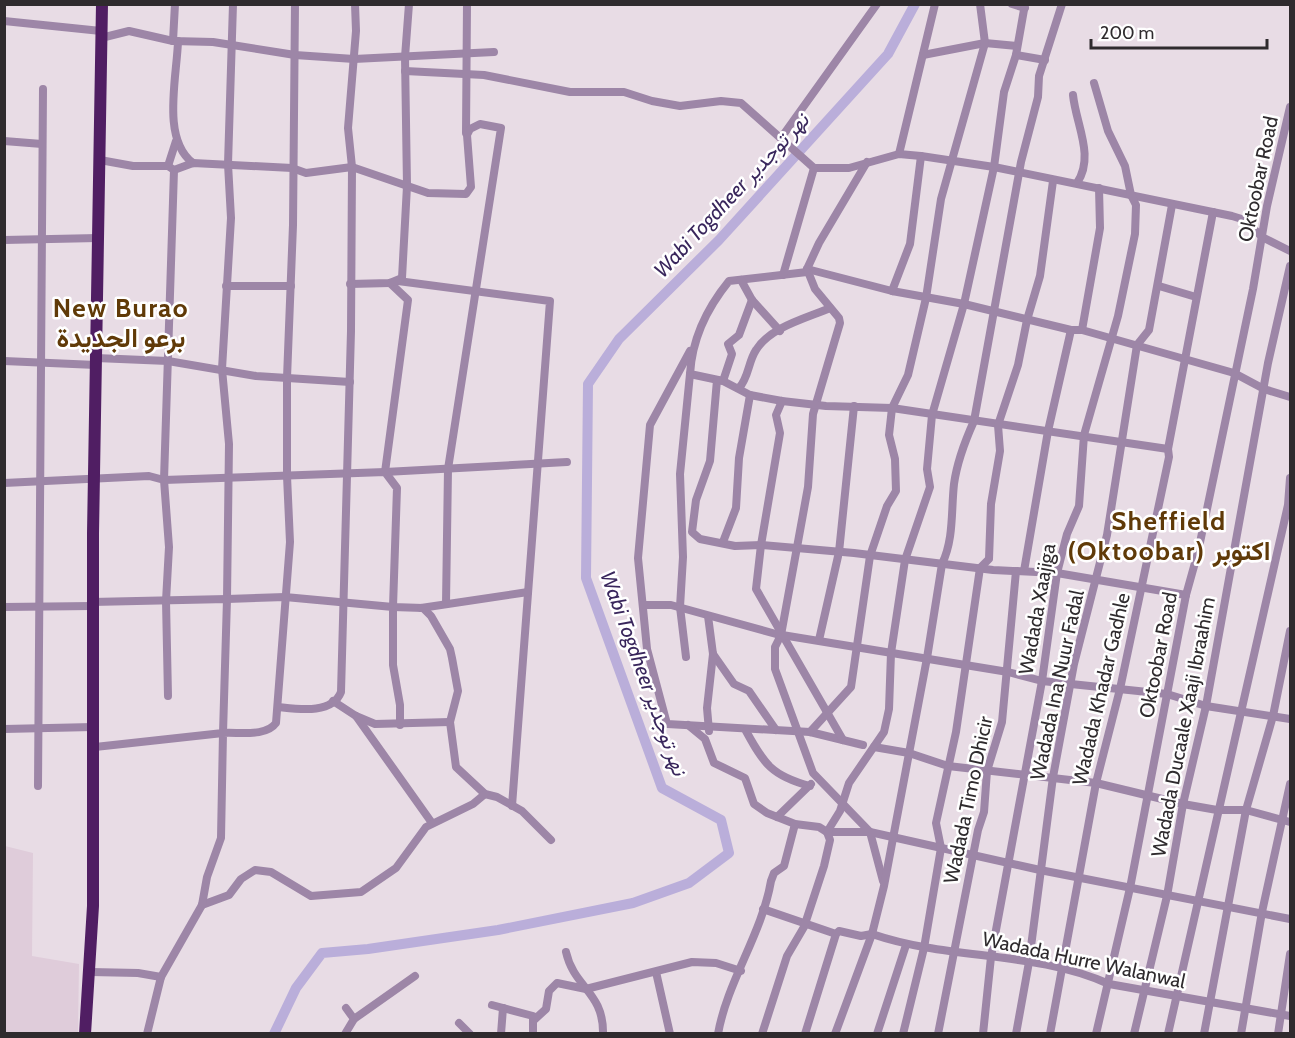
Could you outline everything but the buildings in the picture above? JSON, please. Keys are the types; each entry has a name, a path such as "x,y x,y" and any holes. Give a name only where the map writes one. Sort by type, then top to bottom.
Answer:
{"highway":[{"path":"85,1034 91,972 95,747 92,604 102,4"}],"street":[{"path":"175,4 173,115 177,141 182,153 193,163"},
{"path":"147,1034 161,977 202,905 207,877 223,828 230,551 229,444 222,369 231,218 228,164 233,4"},
{"path":"95,747 272,729 276,723 290,542 286,476 295,4"},
{"path":"278,707 314,710 333,701 341,692 350,382 352,167 348,128 354,59 355,4"},
{"path":"394,282 402,278 407,186 405,57 409,4"},
{"path":"466,194 467,4"},
{"path":"781,138 877,4"},
{"path":"898,154 935,4"},
{"path":"810,732 826,712 852,687 870,556 887,506 896,491 895,459 890,435 892,408 908,375 926,298 941,199 954,161 985,43 980,4"},
{"path":"762,1034 787,956 805,924 826,859 830,840 827,832 843,803 849,783 884,732 889,709 891,653 905,560 930,487 927,469 932,415 964,304 994,167 1004,92 1017,51 1025,6 1012,4"},
{"path":"835,1034 872,934 885,886 942,564 948,551 954,484 963,446 974,421 996,313 1019,174 1045,60 1062,4"},
{"path":"4,21 101,34 129,31 175,41 213,42 295,55 354,59 494,52"},
{"path":"922,55 985,43 1045,60"},
{"path":"405,71 506,78 570,92 624,92 652,101 680,106 721,101 741,103 814,168 849,168 898,154 994,167 1245,220 1262,237 1290,251"},
{"name":"Wadada Xaajiga","path":"982,1034 992,957 1042,681 1057,573 1067,534 1079,506 1084,435 1118,316 1135,234 1137,212 1125,166 1108,131 1094,83"},
{"path":"38,786 43,89"},
{"path":"1073,95 1086,165 1077,183"},
{"name":"Oktoobar Road","path":"1096,1034 1130,888 1186,595 1198,552 1233,373 1253,289 1290,106"},
{"path":"446,604 448,469 501,128 480,124 470,129 468,135 471,186 466,194"},
{"path":"4,141 42,144"},
{"path":"168,696 166,601 169,547 164,480 171,168 177,141"},
{"path":"892,291 910,244 914,195 921,156"},
{"path":"100,160 133,166 171,168 193,163 228,164 292,168 306,172 352,167 428,193 466,194"},
{"path":"867,162 819,243 807,270 816,289 839,318 840,323 816,405 808,487 781,635 775,647 775,669 813,773 870,832 885,886"},
{"path":"783,275 814,168"},
{"path":"903,1034 924,948 941,848 936,823 948,766 980,568 989,559 991,504 1000,451 998,425 1018,365 1027,320 1040,276 1053,181"},
{"path":"1082,330 1100,228 1099,188"},
{"path":"1137,345 1149,330 1159,286 1172,205"},
{"name":"Wadada Khadar Gadhle","path":"1050,1034 1064,969 1078,877 1096,783 1120,689 1169,457 1168,449 1213,212"},
{"path":"4,240 98,238"},
{"name":"Wadada Ducaale Xaaji Ibraahim","path":"1134,1034 1167,896 1183,804 1206,706 1264,389 1290,266"},
{"path":"863,745 810,732 667,724 647,649 639,558 650,425 692,348 715,298 729,281 807,270 892,291 964,304 1071,330 1082,330 1233,373 1264,389 1290,397"},
{"path":"741,280 752,300 780,331"},
{"path":"350,284 394,282 550,301 512,806"},
{"path":"394,282 408,300 385,472 396,488 393,665 400,705 400,724"},
{"path":"226,286 291,286"},
{"path":"1159,286 1196,297"},
{"path":"752,300 739,335 728,344 732,354 720,381 710,461 696,500 692,529 694,536 742,546 761,545 980,568 1057,573 1186,595"},
{"path":"739,388 746,381 756,350 765,339 830,308"},
{"name":"Wadada Timo Dhicir","path":"938,1034 978,830 984,812 987,771 1002,722 1020,571 1071,330"},
{"name":"Wadada Ina Nuur Fadal","path":"1016,1034 1029,962 1053,777 1073,684 1074,664 1096,579 1123,442 1137,345"},
{"path":"686,657 680,607 683,557 680,474 692,348"},
{"path":"4,361 41,363 168,361 256,376 350,382"},
{"path":"690,374 720,381 750,395 782,401 816,405 892,408 1168,449"},
{"path":"723,542 736,508 739,459 750,395"},
{"path":"782,401 776,415 780,432 756,589 843,740"},
{"path":"819,640 839,552 854,406"},
{"path":"4,483 149,476 164,480 348,474 567,462"},
{"path":"1168,1034 1288,505 1290,478"},
{"path":"4,607 285,597 421,608 528,592"},
{"path":"643,605 680,607 781,635 1008,672 1042,681 1167,694 1206,706 1290,719"},
{"path":"421,608 431,616 450,649 458,691 450,722 456,767 485,794 497,797 522,811 551,840"},
{"path":"705,739 710,726 707,708 713,654 708,616"},
{"path":"1204,1034 1230,908 1246,810 1273,716 1290,631"},
{"path":"713,654 734,684 749,691 776,730"},
{"path":"333,701 356,716 375,724 450,722"},
{"path":"356,716 432,823"},
{"path":"688,725 705,739 714,763 745,778 754,804 795,824 819,827 827,832 870,832 1040,870 1230,908 1262,912 1290,920"},
{"path":"4,729 93,727"},
{"path":"746,730 757,750 776,773 784,779 810,786"},
{"path":"874,747 909,753 948,766 1096,783 1183,804 1217,810 1246,810 1287,821"},
{"path":"777,817 818,778"},
{"path":"1241,1034 1262,912 1287,821 1290,784"},
{"path":"202,905 229,895 241,879 255,870 271,872 311,896 361,892 396,868 422,831 432,823 461,810 485,794"},
{"path":"718,1034 723,1010 741,971 774,873 784,866 795,824"},
{"name":"Wadada Hurre Walanwal","path":"763,909 836,934 839,931 861,936 872,934 906,945 992,957 1004,956 1087,974 1109,984 1290,1016"},
{"path":"805,1034 836,934"},
{"path":"877,1034 906,945"},
{"path":"566,952 572,972 600,1007 603,1034"},
{"path":"1278,1034 1290,954"},
{"path":"534,1020 546,1009 552,985 562,982 586,989 692,962 716,963 741,971"},
{"path":"91,972 138,973 161,977"},
{"path":"656,972 670,1034"},
{"path":"345,1034 354,1019 415,976"},
{"path":"492,1005 533,1016 533,1034"},
{"path":"346,1008 354,1019"},
{"path":"501,1034 503,1008"},
{"path":"459,1023 470,1034"}],"shaded area":[{"path":"5,846 33,853 32,956 79,964 78,1033 5,1033"}],"waterway":[{"name":"Wabi Togdheer نهر توجدير","path":"274,1034 296,988 322,953 368,949 498,930 633,903 689,883 729,853 721,820 662,788 586,578 588,384 619,339 719,240 888,54 915,4"}],"district":[{"name":"New Burao برعو الجديدة","path":"121,323"},
{"name":"Sheffield (Oktoobar) اكتوبر","path":"1169,536"}]}
